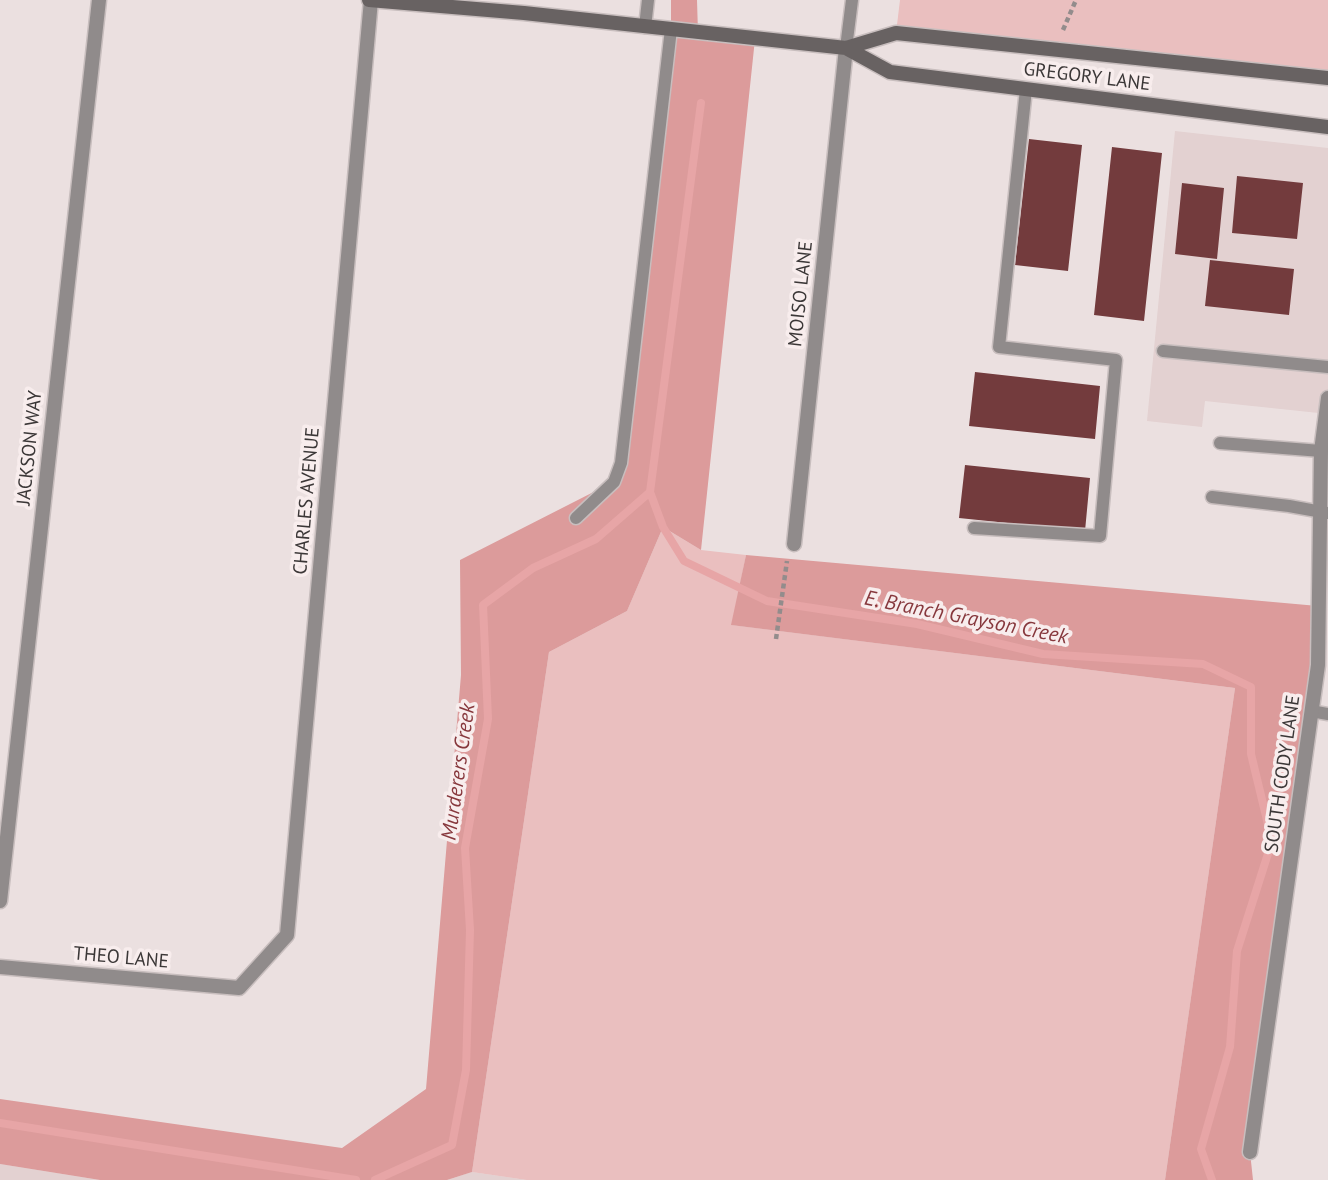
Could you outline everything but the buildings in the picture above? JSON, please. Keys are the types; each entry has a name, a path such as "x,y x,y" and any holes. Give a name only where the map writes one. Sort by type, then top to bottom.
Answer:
{"main road":[{"name":"GREGORY LANE","path":"370,0 524,13 846,48 890,72 1328,127"},
{"name":"GREGORY LANE","path":"846,48 896,33 1328,78"}],"street":[{"name":"JACKSON WAY","path":"0,901 99,0"},
{"name":"CHARLES AVENUE","path":"239,988 287,935 370,0"},
{"name":"MOISO LANE","path":"794,544 846,48"},
{"name":"SOUTH CODY LANE","path":"1250,1152 1318,665 1324,512 1321,451 1328,398"},
{"name":"THEO LANE","path":"0,967 239,988"}],"lane":[{"path":"645,27 648,0"},
{"path":"846,48 852,0"},
{"path":"576,518 614,482 621,463 671,29"},
{"path":"974,528 1100,536 1116,360 999,347 1026,89"},
{"path":"1163,351 1328,367"},
{"path":"1220,443 1321,451"},
{"path":"1212,497 1324,512"},
{"path":"1311,712 1328,714"}],"path":[{"path":"1054,51 1076,0"},
{"path":"776,639 783,585"}],"shaded area":[{"path":"671,0 697,0 698,33 755,39 701,550 663,527 627,611 549,652 472,1172 447,1180 100,1180 0,1164 0,1099 342,1148 426,1089 461,675 460,560 623,477 671,29"},
{"path":"900,0 1328,0 1328,78 896,33"},
{"path":"1175,131 1328,148 1328,414 1205,401 1202,427 1147,421"},
{"path":"663,527 701,550 746,555 732,625 1235,688 1165,1180 527,1180 472,1172 549,652 627,611"},
{"path":"746,555 1318,606 1250,1152 1253,1180 1165,1180 1235,688 731,625"},
{"path":"0,1164 100,1180 0,1180"},
{"path":"472,1172 527,1180 447,1180"}],"waterway":[{"name":"E. Branch Grayson Creek","path":"701,103 650,492 663,527 684,561 767,601 917,624 1043,654 1203,664 1251,687 1251,754 1272,841 1237,951 1230,1047 1201,1149 1212,1180"},
{"name":"Murderers Creek","path":"375,1180 452,1145 466,1070 470,930 465,848 488,719 483,605 533,568 596,539 650,492"},
{"name":"Murderers Creek","path":"0,1123 356,1180"}]}
